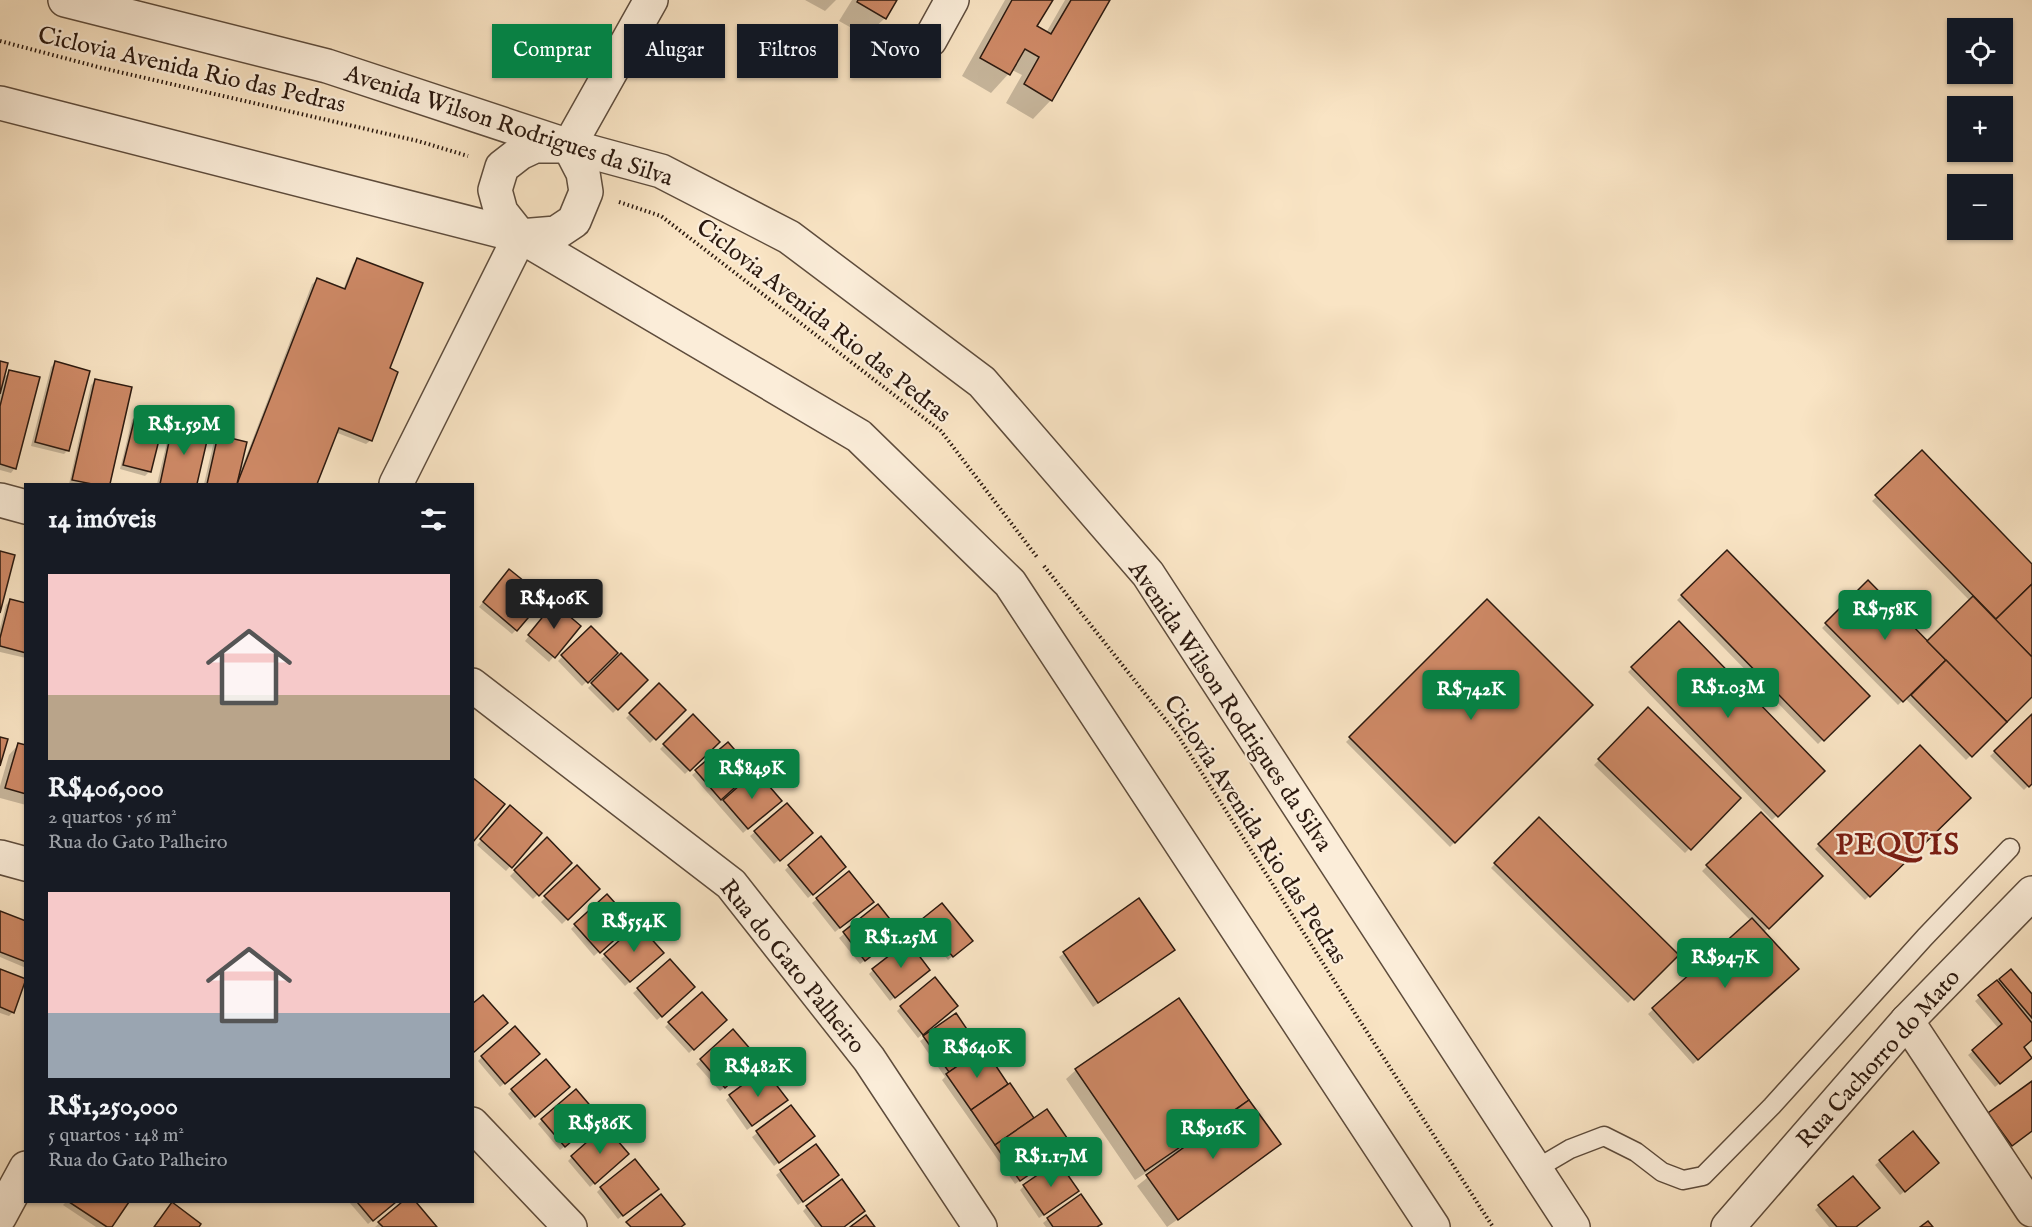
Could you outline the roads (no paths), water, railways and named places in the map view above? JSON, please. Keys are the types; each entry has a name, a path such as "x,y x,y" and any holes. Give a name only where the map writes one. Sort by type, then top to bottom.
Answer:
{"street":[{"name":"Avenida Wilson Rodrigues da Silva","path":"65,0 327,66 569,146 661,171 789,237 982,382 1148,574 1536,1169 1568,1225"},
{"path":"569,146 651,0"},
{"path":"939,24 952,0"},
{"path":"0,103 520,236 859,436 1010,583 1433,1227"},
{"path":"520,236 501,212 495,190 502,167 520,153 535,146 569,146"},
{"path":"520,236 556,233 574,221 586,192 583,173 569,146"},
{"path":"396,483 520,236"},
{"path":"0,500 24,506"},
{"name":"Rua do Gato Palheiro","path":"474,687 731,884 869,1059 980,1227"},
{"path":"0,857 24,863"},
{"name":"Rua Cachorro do Mato","path":"1728,1227 1907,1021 2032,893"},
{"path":"1907,1021 2032,1210"},
{"path":"474,1126 570,1227"},
{"path":"5,1217 24,1173"}],"lane":[{"path":"1536,1169 1570,1149 1604,1136 1635,1152 1662,1172 1683,1180 1703,1176 1772,1106 1925,937 2010,848"}],"district":[{"name":"PEQUIS","path":"1898,844"}]}
